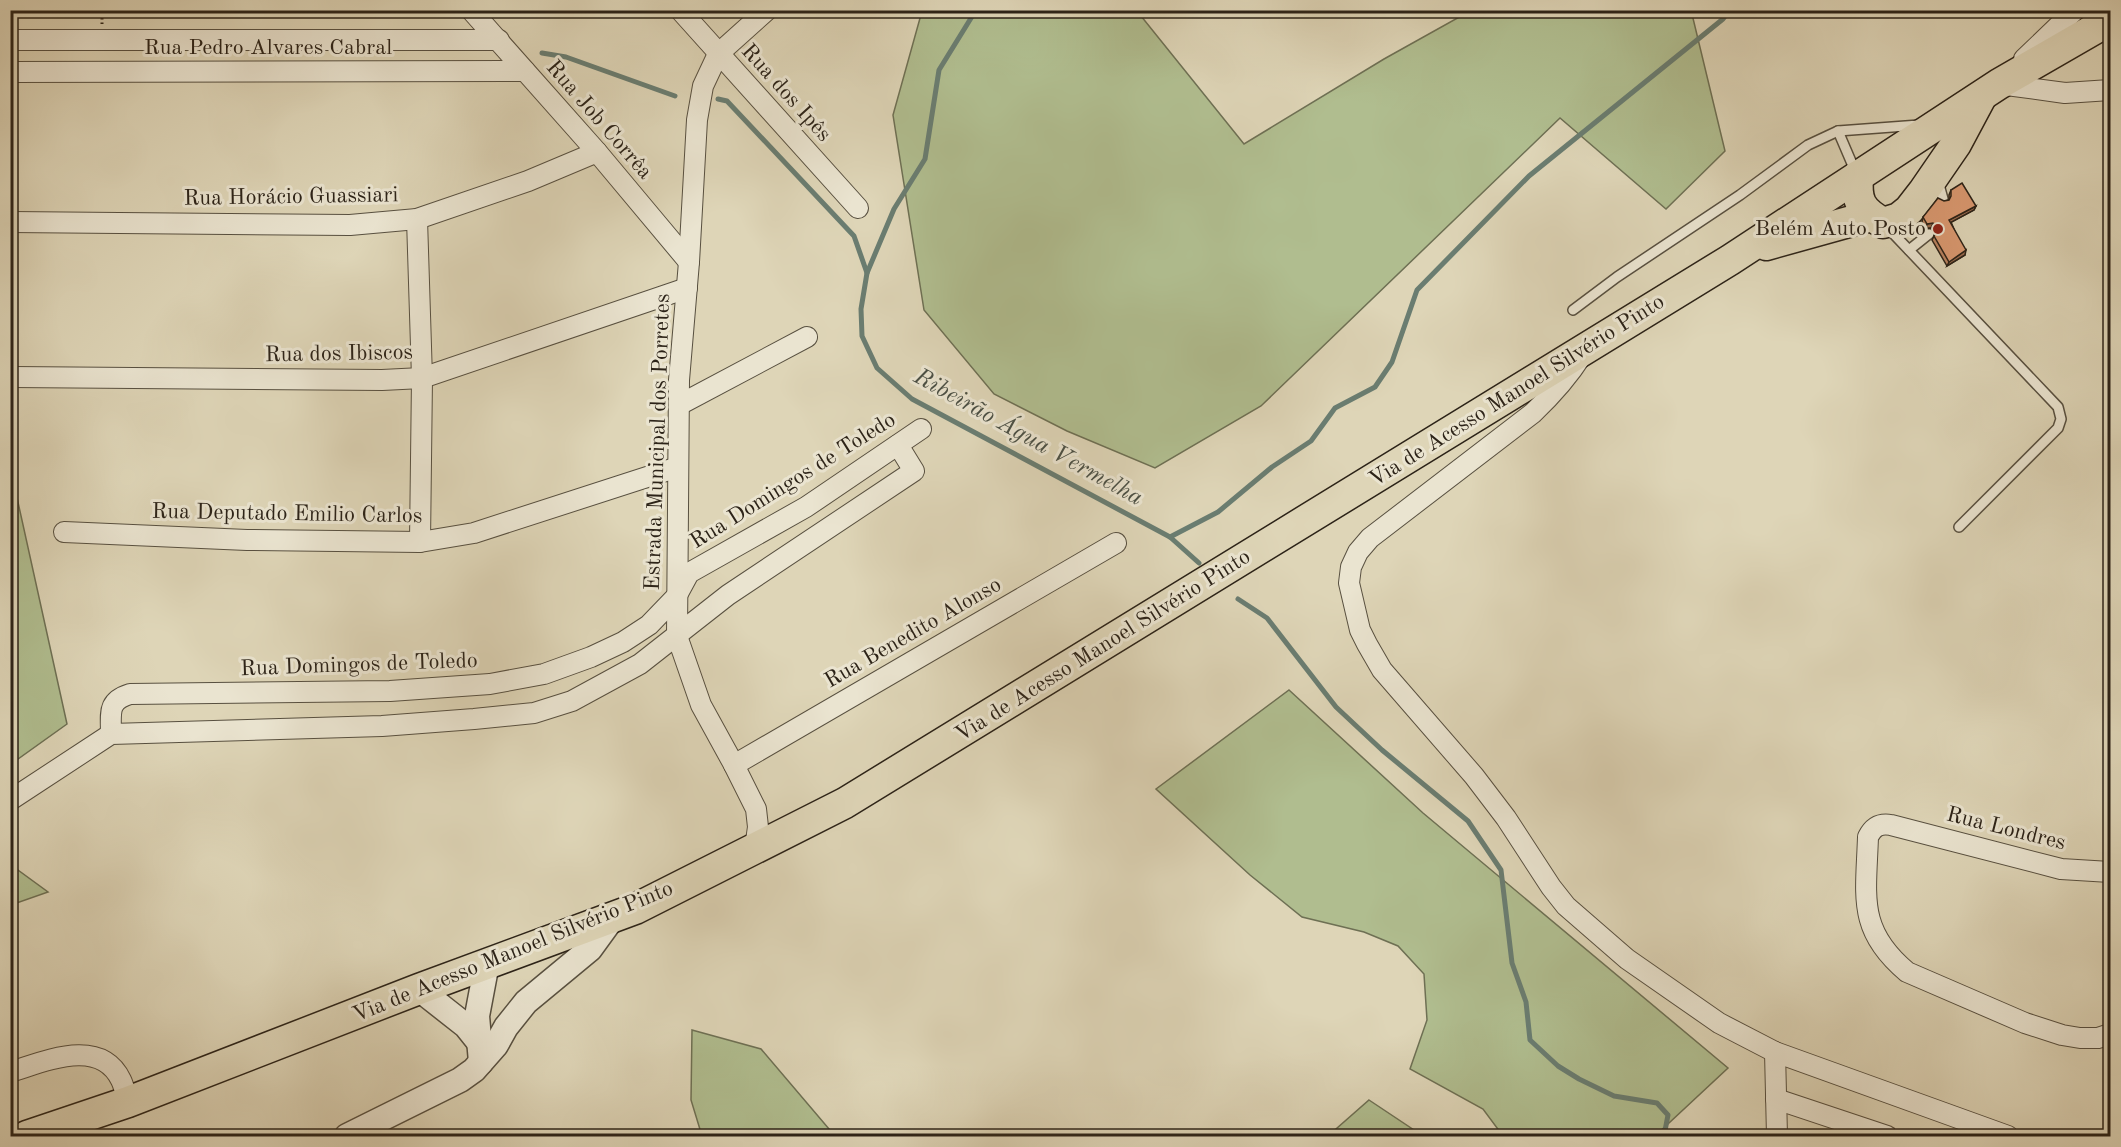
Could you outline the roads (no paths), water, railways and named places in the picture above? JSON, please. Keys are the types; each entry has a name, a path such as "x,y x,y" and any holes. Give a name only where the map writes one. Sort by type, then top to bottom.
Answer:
{"main road":[{"name":"Via de Acesso Manoel Silvério Pinto","path":"27,1137 128,1102 487,963 635,909 871,788 1743,251 1991,89 2110,20"},
{"path":"1743,251 1877,219 1899,218 1939,187 1956,144 1991,89"},
{"path":"1858,176 1857,193 1862,207 1877,219"}],"street":[{"name":"Rua Job Corrêa","path":"471,10 597,152 689,262"},
{"name":"Rua dos Ipês","path":"680,10 858,208"},
{"name":"Estrada Municipal dos Porretes","path":"755,848 758,827 756,808 701,705 677,636 679,380 689,262 697,120 703,87 718,54 767,10"},
{"path":"1991,89 2075,10"},
{"path":"2074,41 2110,11"},
{"name":"Rua Pedro Alvares Cabral","path":"10,40 499,40"},
{"path":"45,40 45,72"},
{"name":"Rua Pedro Alvares Cabral","path":"10,72 525,71"},
{"path":"1991,89 2065,93 2110,90"},
{"name":"Rua Horácio Guassiari","path":"10,222 350,225 417,219 528,181 597,152"},
{"path":"417,219 422,378 420,542"},
{"name":"Rua dos Ibiscos","path":"12,377 370,380 422,378 687,288"},
{"path":"679,405 807,337"},
{"path":"1587,348 1571,373 1552,396 1533,413 1370,538 1358,552 1351,567 1349,583 1360,630 1382,670 1474,776 1506,818 1566,906 1627,959 1719,1023 1775,1052 2008,1137"},
{"name":"Rua Domingos de Toledo","path":"111,734 111,707 117,700 130,694 390,692 490,684 544,674 591,657 623,642 649,625 676,597 689,573 806,507 921,429"},
{"path":"12,800 111,734 382,726 534,712 572,701 640,664 728,595 914,471 898,445"},
{"name":"Rua Deputado Emilio Carlos","path":"64,532 247,540 420,542 474,533 678,467"},
{"name":"Rua Benedito Alonso","path":"735,765 1116,543"},
{"path":"544,674 556,706"},
{"path":"490,684 496,717"},
{"name":"Rua Londres","path":"2104,1036 2080,1038 2062,1035 2025,1023 1907,972 1891,959 1877,941 1866,898 1868,837 1870,831 1878,825 1891,825 2061,869 2110,872"},
{"path":"346,1137 460,1080 479,1052 496,1045 506,1027 526,1002 590,949 614,916"},
{"path":"479,1052 477,1016 487,963"},
{"path":"419,989 466,1026 479,1052"},
{"path":"1775,1052 1778,1137"},
{"path":"10,1072 63,1055 91,1056 100,1059 115,1070 128,1102"},
{"path":"1776,1099 1887,1137"}],"lane":[{"path":"1573,310 1617,277 1740,195 1808,145 1838,131 1940,123"},
{"path":"1838,131 1858,176"},
{"path":"1877,219 2058,407 2061,419 2058,428 1959,527"},
{"path":"1909,250 1929,234"}],"waterway":[{"path":"867,273 894,209 925,159 939,70 976,10"},
{"path":"1170,537 1218,512 1272,467 1311,441 1335,408 1375,387 1392,362 1417,290 1529,176 1723,19 1730,10"},
{"name":"Ribeirão Água Vermelha","path":"542,53 566,57 675,96"},
{"name":"Ribeirão Água Vermelha","path":"718,99 727,101 854,236 867,273 861,309 862,336 877,368 912,399 1170,537 1199,563"},
{"name":"Ribeirão Água Vermelha","path":"1238,599 1267,618 1336,707 1382,750 1468,821 1501,870 1512,963 1526,1002 1530,1040 1558,1066 1579,1079 1614,1096 1657,1103 1668,1115 1664,1136"}],"place":[{"name":"Belém Auto Posto","path":"1938,229"}]}
